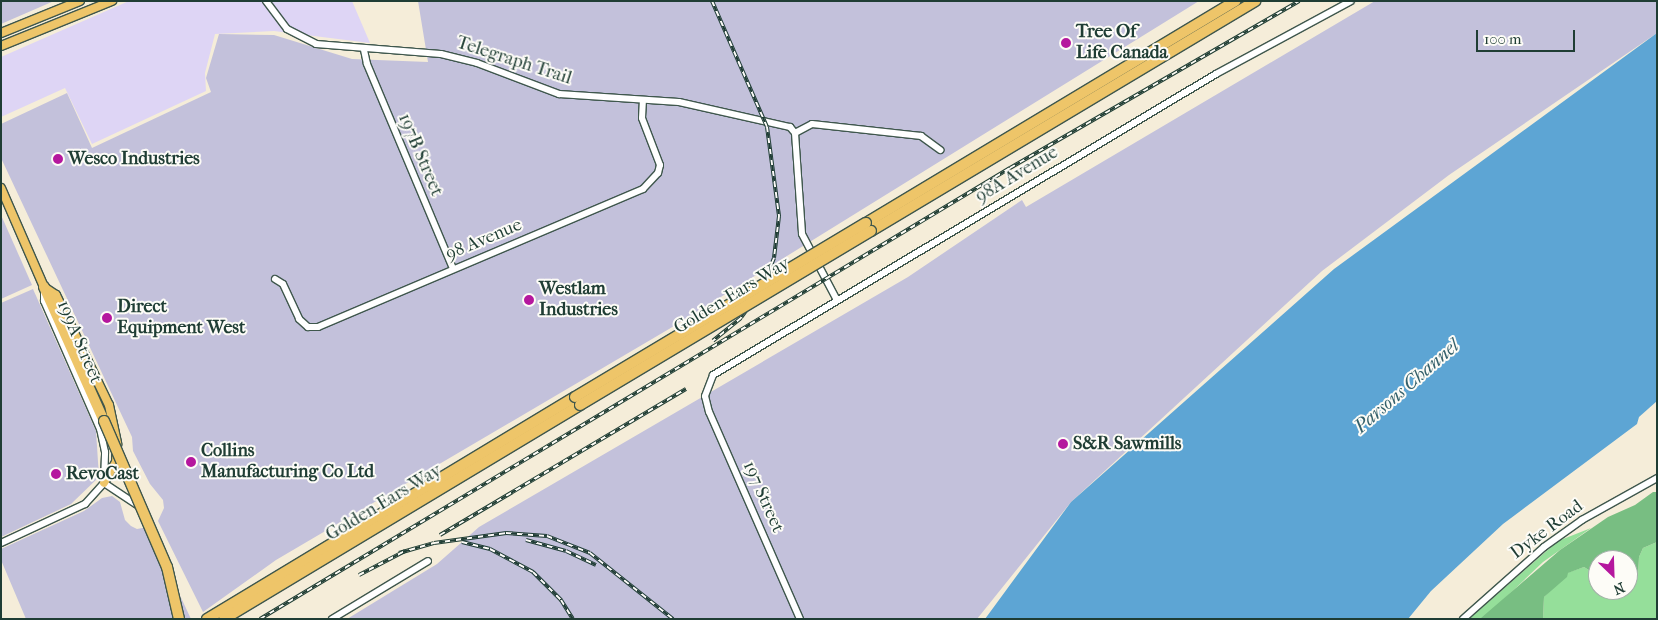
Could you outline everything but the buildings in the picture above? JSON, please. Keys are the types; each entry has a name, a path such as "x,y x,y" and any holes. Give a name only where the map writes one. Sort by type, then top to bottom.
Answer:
{"highway":[{"name":"Golden Ears Way","path":"869,227 1236,1"},
{"name":"Golden Ears Way","path":"207,619 240,602 869,227 1256,1"},
{"path":"44,287 168,567 179,619"},
{"name":"Golden Ears Way","path":"224,619 240,602"}],"main road":[{"path":"1,33 80,1"},
{"path":"1,46 112,1"},
{"name":"199A Street","path":"1,188 44,287"},
{"path":"44,287 56,295 114,424 116,462 104,483"}],"street":[{"name":"Telegraph Trail","path":"266,1 287,29 305,40 364,50 441,54 477,63 559,94 679,102 783,124 795,133"},
{"name":"98A Avenue","path":"707,387 718,371 836,300 1216,74 1351,1"},
{"name":"197B Street","path":"364,50 367,64 396,136 453,270"},
{"name":"98 Avenue","path":"275,279 283,284 299,319 308,327 318,326 643,189 658,173 660,165 642,118 643,100"},
{"path":"836,300 802,234 795,133 812,124 921,136 940,150"},
{"name":"199A Street","path":"44,287 44,301 100,429 105,452 104,483"},
{"name":"197 Street","path":"707,387 709,412 800,619"},
{"name":"Dyke Road","path":"1463,619 1559,536 1657,478"},
{"path":"1,543 85,504 104,483 144,510"},
{"path":"332,619 428,561"}],"shaded area":[{"path":"1,1 54,1 1,24"},
{"path":"129,1 352,1 370,43 274,31 215,34 205,73 206,91 92,144 65,88 1,117 1,57"},
{"path":"418,1 1199,1 669,329 276,560 203,612 158,521 164,508 163,500 150,484 133,451 132,437 1,158 1,124 67,93 92,148 211,92 206,78 219,34 274,35 352,59 428,62"},
{"path":"1375,1 1657,1 1657,33 1449,175 1322,271 1071,502 977,619 347,619 437,564 479,527 908,277 1022,200 1026,207"},
{"path":"1,215 32,285 1,299"},
{"path":"33,289 96,431 99,477 71,504 1,537 1,303"},
{"path":"112,496 120,502 125,520 131,526 137,529 148,527 191,619 26,619 1,560 1,549 84,511 102,498"}],"green space":[{"path":"1653,492 1657,492 1657,542 1643,548 1639,557 1638,576 1638,550 1588,550 1588,570 1584,567 1568,573 1567,577 1544,597 1543,619 1481,618 1560,550 1608,517 1635,505"},
{"path":"1591,528 1543,562 1483,619 1469,619 1558,541"},
{"path":"1657,542 1657,619 1543,619 1544,597 1567,573 1584,567 1588,570 1588,600 1638,600 1639,557 1643,548"}],"water":[{"name":"Parsons Channel","path":"1657,33 1657,401 1639,417 1637,424 1503,524 1431,591 1408,619 985,619 1071,502 1334,269"}],"railway":[{"path":"712,1 767,127 779,216 774,258 761,290 741,318 713,341"},
{"path":"260,619 1010,168 1299,1"},
{"path":"440,535 686,389"},
{"path":"399,553 434,543 506,533 547,536 590,553 673,619"},
{"path":"526,540 566,551 596,565"},
{"path":"462,542 490,549 533,572 561,600 573,619"},
{"path":"359,575 405,551"}],"place":[{"name":"Tree Of Life Canada","path":"1066,43"},
{"name":"Wesco Industries","path":"58,159"},
{"name":"Westlam Industries","path":"529,300"},
{"name":"Direct Equipment West","path":"107,318"},
{"name":"S&R Sawmills","path":"1063,444"},
{"name":"Collins Manufacturing Co Ltd","path":"191,462"},
{"name":"RevoCast","path":"56,474"}]}
